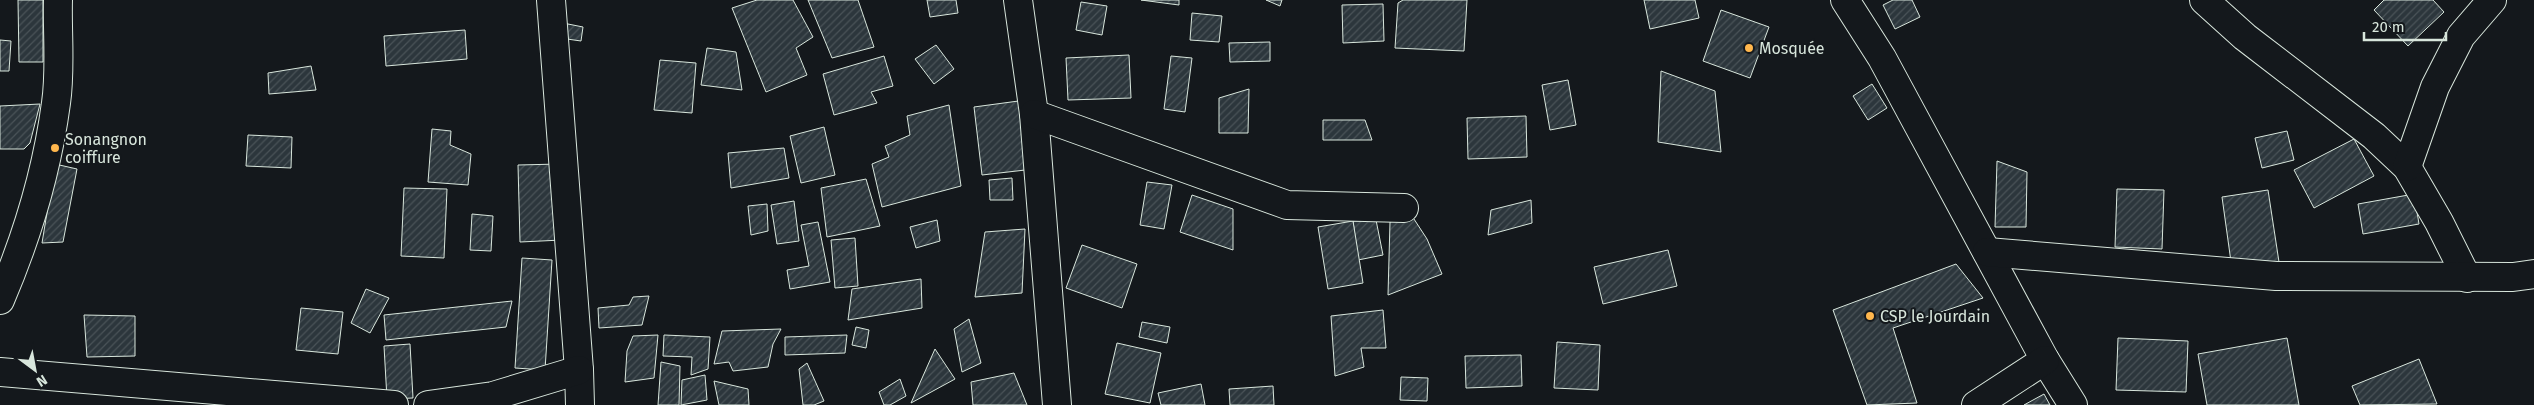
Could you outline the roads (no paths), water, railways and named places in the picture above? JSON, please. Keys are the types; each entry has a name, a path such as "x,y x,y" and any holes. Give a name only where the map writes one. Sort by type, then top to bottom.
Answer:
{"street":[{"path":"0,300 16,262 34,208 48,148 57,101 58,0"},
{"path":"551,0 579,370 580,405"},
{"path":"1018,0 1034,114 1057,405"},
{"path":"1845,0 1882,58 2045,360 2073,405"},
{"path":"2204,0 2245,37 2374,136 2407,167 2440,222 2468,278"},
{"path":"2407,167 2435,87 2461,36 2492,0"},
{"path":"1034,114 1287,205 1404,208"},
{"path":"1987,252 2276,276 2468,278 2513,277 2534,274"},
{"path":"1976,405 2045,360"},
{"path":"428,405 493,396 579,370"},
{"path":"0,372 394,405"}],"place":[{"name":"Mosquée","path":"1749,48"},
{"name":"Sonangnon coiffure","path":"55,148"},
{"name":"CSP le Jourdain","path":"1870,316"}]}
